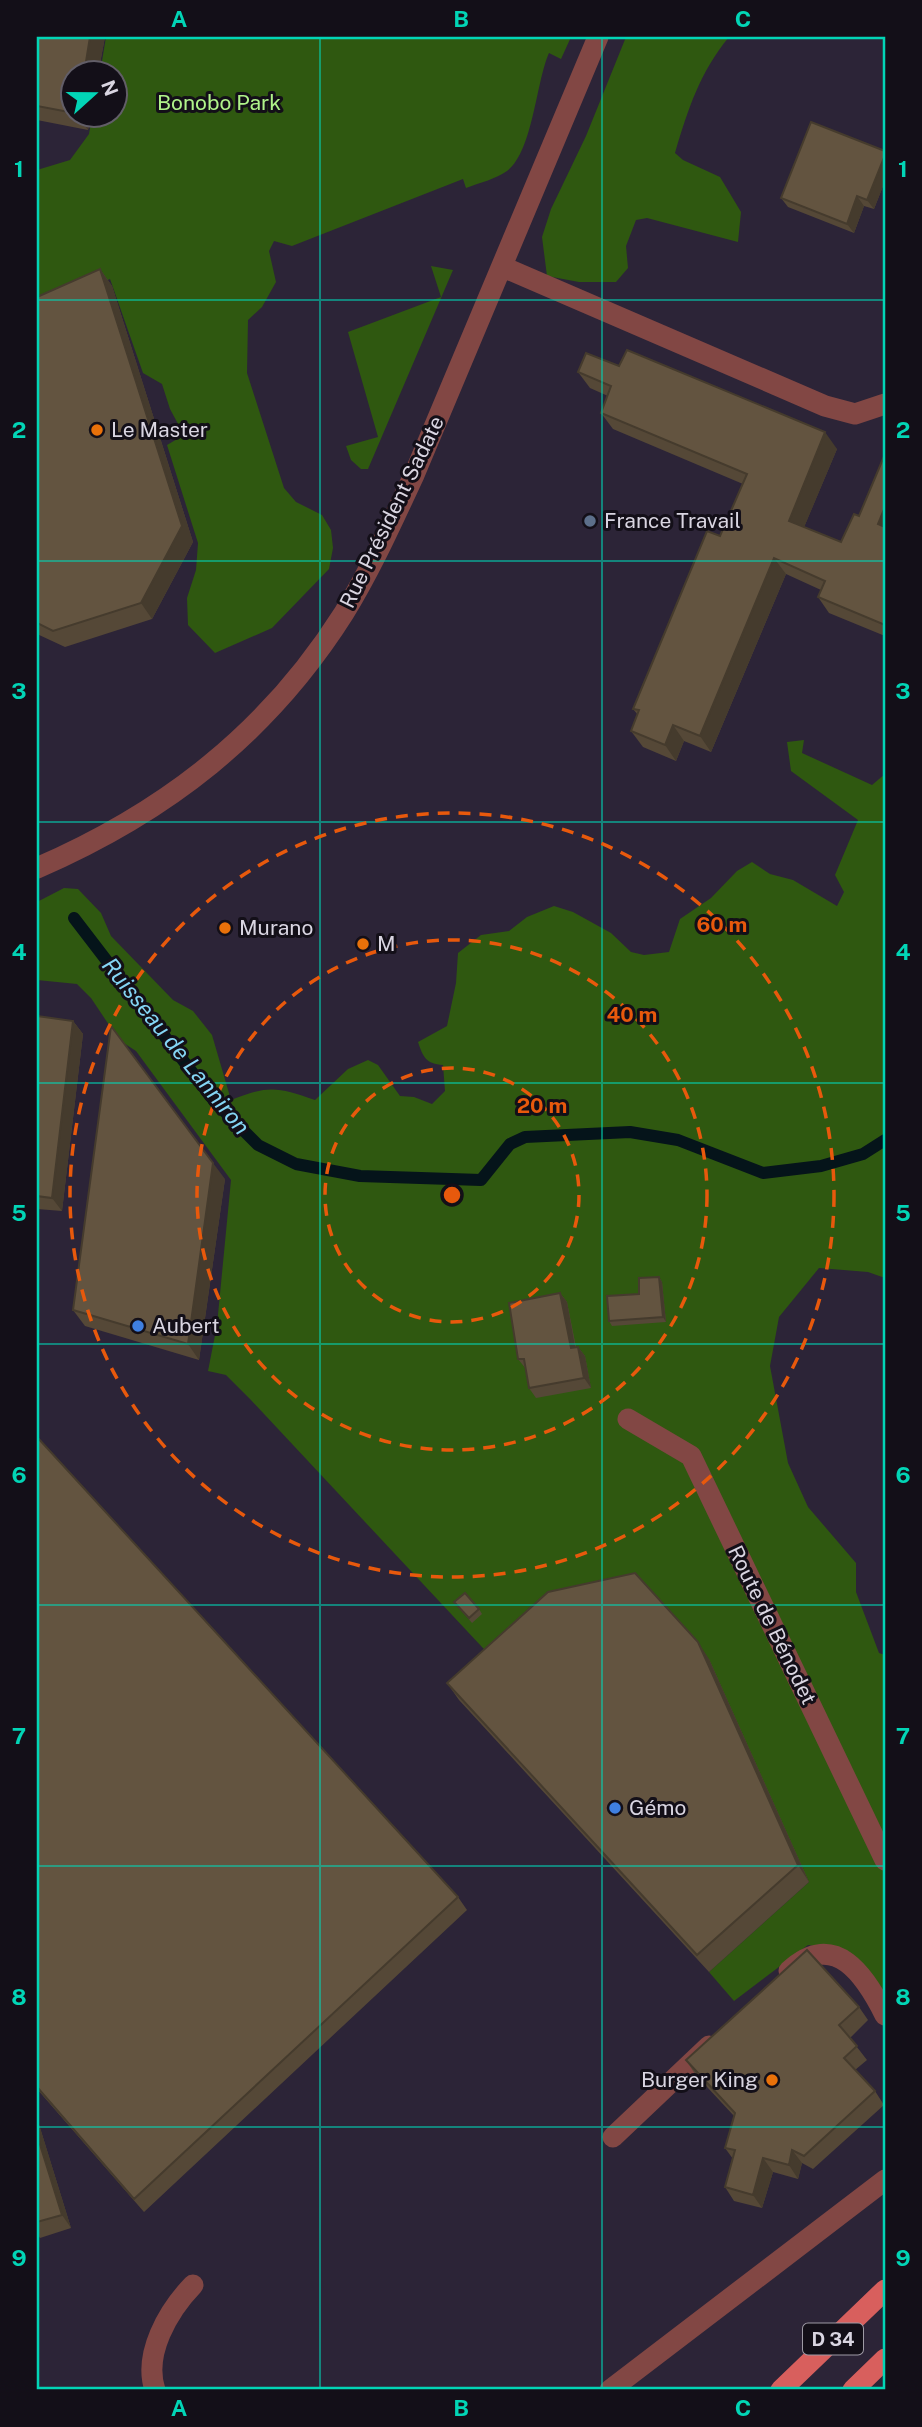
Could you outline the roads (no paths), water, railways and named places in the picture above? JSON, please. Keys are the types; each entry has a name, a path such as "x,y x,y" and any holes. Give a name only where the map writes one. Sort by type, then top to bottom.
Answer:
{"main road":[{"name":"D 34","path":"781,2390 885,2290"},
{"name":"D 34","path":"853,2390 885,2359"}],"street":[{"name":"Rue Président Sadate","path":"37,868 119,830 169,798 250,729 300,673 343,613 383,541 503,267 598,37"},
{"path":"503,267 825,406 855,414 885,404"},
{"name":"Route de Bénodet","path":"628,1419 691,1456 885,1860"},
{"path":"774,1985 792,1967 809,1958 842,1958 854,1966 871,1986 885,2015"},
{"path":"613,2137 724,2032"},
{"path":"610,2390 885,2180"},
{"path":"155,2390 152,2379 154,2358 165,2322 172,2308 193,2285"}],"waterway":[{"name":"Ruisseau de Lanniron","path":"74,918 215,1102 258,1145 296,1164 360,1176 481,1180 510,1144 525,1137 630,1132 678,1140 763,1173 821,1166 863,1154 885,1140"}],"place":[{"name":"Le Master","path":"97,430"},
{"name":"France Travail","path":"590,521"},
{"name":"Murano","path":"225,928"},
{"name":"M","path":"363,944"},
{"name":"Aubert","path":"138,1326"},
{"name":"Gémo","path":"615,1808"},
{"name":"Burger King","path":"772,2080"}],"park label":[{"name":"Bonobo Park","path":"219,103"}]}
